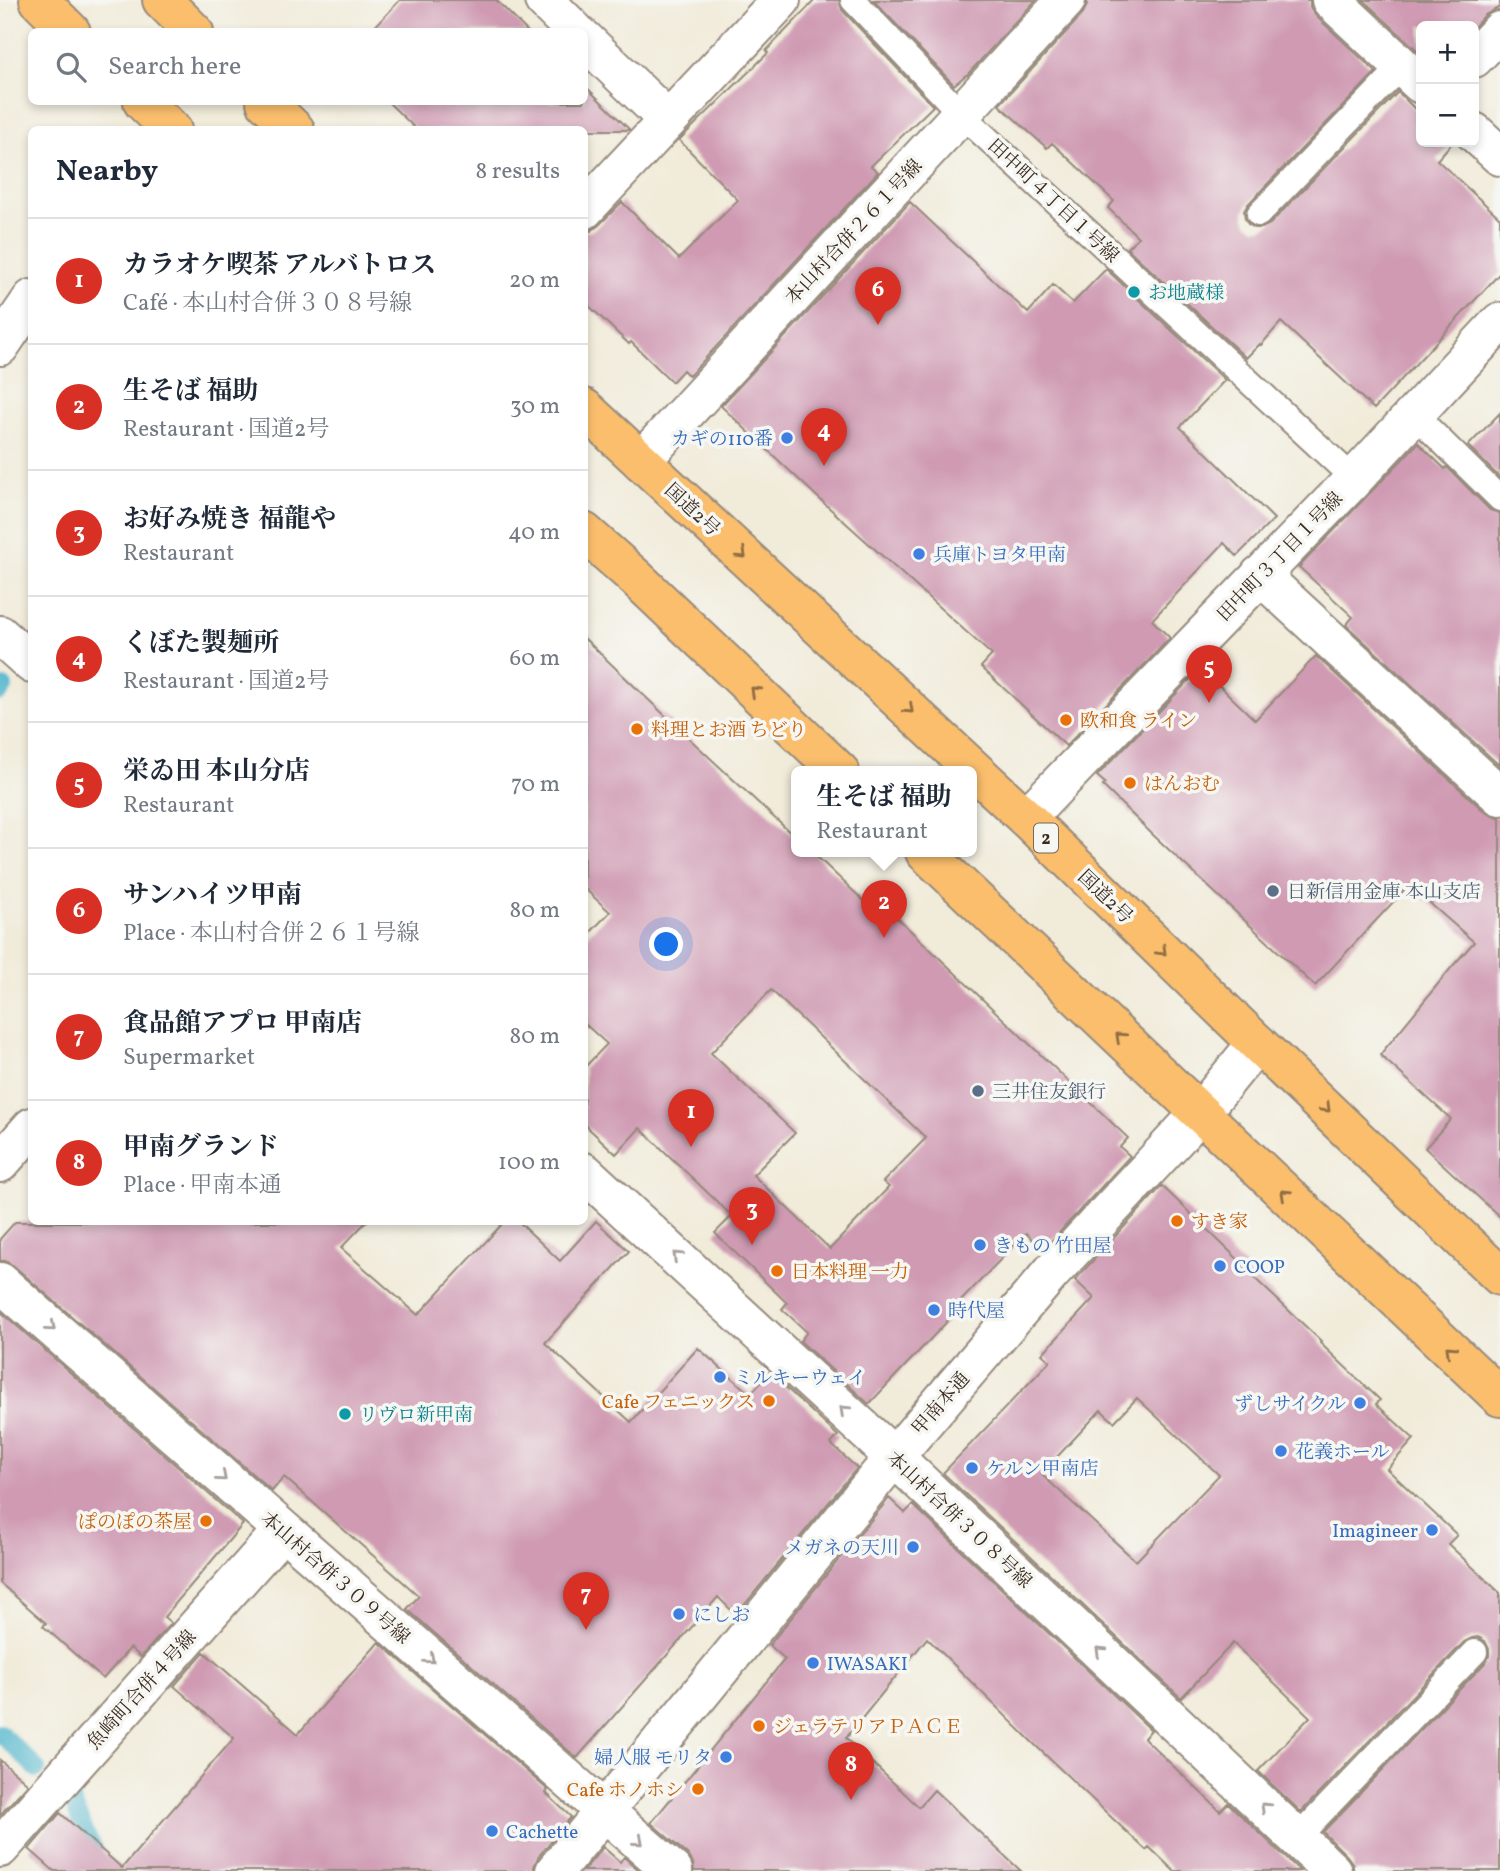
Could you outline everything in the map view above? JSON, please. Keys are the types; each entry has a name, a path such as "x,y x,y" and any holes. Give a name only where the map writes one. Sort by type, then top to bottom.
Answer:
{"highway":[{"path":"39,0 67,28"},
{"path":"162,0 190,28"},
{"path":"147,105 168,126"},
{"path":"270,105 291,126"},
{"name":"国道2号","path":"588,412 970,766"},
{"path":"588,536 834,766"},
{"name":"国道2号","path":"977,773 1500,1276"},
{"path":"930,857 1500,1397"}],"street":[{"path":"544,0 572,28"},
{"path":"588,206 781,0"},
{"name":"本山村合併２６１号線","path":"641,461 1066,0"},
{"path":"1331,0 1412,75"},
{"path":"1479,53 1500,30"},
{"path":"588,43 667,119"},
{"path":"1479,137 1500,156"},
{"path":"0,346 28,305"},
{"name":"田中町３丁目１号線","path":"1026,818 1354,479 1500,322"},
{"path":"1260,575 1500,796"},
{"path":"0,635 28,660"},
{"name":"甲南本通","path":"555,1871 894,1457 1052,1272 1200,1113 1257,1043"},
{"path":"0,1163 28,1132"},
{"name":"本山村合併３０８号線","path":"588,1176 894,1457 1332,1871"},
{"name":"本山村合併３０９号線","path":"0,1282 673,1871"},
{"name":"魚崎町合併４号線","path":"0,1848 283,1530"}],"lane":[{"name":"田中町４丁目１号線","path":"853,0 961,114 1354,479"},
{"path":"1259,214 1412,75"},
{"path":"1414,414 1500,499"},
{"path":"1297,1838 1475,1652"}],"building":[{"path":"400,0 496,0 524,28 374,28"},
{"path":"815,0 839,0 842,10 933,106 871,166 878,172 689,376 683,370 672,382 588,305 588,231 599,225 622,202 679,259 738,200 679,140 768,53 766,51"},
{"path":"873,0 1036,0 967,75 954,85"},
{"path":"1087,0 1310,0 1310,7 1316,16 1376,72 1248,204 1244,211 1245,219 1255,228 1270,224 1398,92 1416,110 1416,147 1448,147 1437,160 1500,218 1500,273 1374,409 1281,322 1246,358 1127,248 1138,237 1108,208 1114,201 1052,143 1047,148 999,105 1082,15"},
{"path":"1363,0 1500,0 1500,7 1479,22 1416,21 1416,49"},
{"path":"588,89 630,130 588,130 588,126 413,126 391,105 588,105"},
{"path":"910,202 1028,313 1053,285 1073,303 1106,269 1225,380 1180,427 1274,519 1237,556 1224,543 1152,620 1170,638 1066,746 981,667 992,655 721,406"},
{"path":"1500,413 1500,478 1468,446"},
{"path":"1418,443 1445,469 1447,467 1490,510 1500,513 1500,766 1346,625 1353,617 1299,567"},
{"path":"588,642 791,833 791,857 817,857 883,919 890,911 1128,1138 1120,1147 1130,1156 1043,1250 1026,1233 955,1307 958,1310 869,1404 800,1341 807,1332 782,1309 787,1303 715,1233 732,1216 640,1128 616,1154 588,1128 588,1064 607,1044 588,1027 588,935 610,912 588,892","holes":["771,990 926,1138 883,1182 889,1187 830,1249 753,1175 795,1133 711,1053"]},
{"path":"1316,656 1485,812 1500,817 1500,1217 1425,1148 1451,1119 1380,1055 1474,942 1409,885 1315,986 1151,833 1103,786 1105,783 1097,776 1201,668 1255,720"},
{"path":"1162,1186 1380,1400 1376,1404 1414,1439 1387,1469 1457,1535 1448,1544 1500,1593 1500,1871 1353,1871 1353,1864 1347,1856 1323,1832 1486,1662 1489,1649 1485,1641 1478,1637 1464,1642 1301,1812 1258,1771 1310,1717 1233,1643 1181,1698 943,1473 1050,1361 1042,1354 1094,1298 1075,1280","holes":["1137,1398 1219,1475 1136,1561 1041,1474 1101,1410 1114,1422"]},
{"path":"596,1221 629,1251 545,1343 631,1422 698,1348 750,1394 770,1373 838,1436 831,1444 857,1468 736,1615 718,1597 577,1758 407,1609 419,1596 284,1477 272,1491 14,1266 0,1261 0,1239 15,1222 28,1222 28,1225 363,1225 341,1248 418,1315 501,1225 522,1225 560,1261"},
{"path":"0,1311 243,1524 164,1617 171,1623 141,1657 130,1648 103,1679 43,1626 46,1623 0,1583"},
{"path":"889,1498 905,1513 913,1505 1151,1730 1144,1738 1220,1811 1228,1803 1300,1871 1174,1871 1149,1847 1146,1850 927,1638 846,1738 919,1807 934,1790 1021,1871 694,1871 688,1855 651,1823 785,1659 769,1645"},
{"path":"379,1642 548,1790 546,1793 571,1817 538,1857 534,1871 54,1871 29,1849 60,1813 122,1868 234,1738 174,1686 204,1652 298,1734"},
{"path":"0,1760 28,1784 0,1815"},
{"path":"603,1847 620,1862 624,1857 640,1871 583,1871"}],"waterway":[{"path":"0,692 4,687"},
{"path":"0,1733 37,1769"},
{"path":"71,1799 99,1864 97,1871"}],"place":[{"name":"お地蔵様","path":"1134,292"},
{"name":"サンハイツ甲南","path":"878,325"},
{"name":"カギの110番","path":"787,438"},
{"name":"くぼた製麺所","path":"824,466"},
{"name":"兵庫トヨタ甲南","path":"919,554"},
{"name":"栄ゐ田 本山分店","path":"1209,703"},
{"name":"欧和食 ライン","path":"1066,720"},
{"name":"料理とお酒 ちどり","path":"637,729"},
{"name":"はんおむ","path":"1130,783"},
{"name":"日新信用金庫 本山支店","path":"1273,891"},
{"name":"生そば 福助","path":"884,938"},
{"name":"三井住友銀行","path":"978,1091"},
{"name":"カラオケ喫茶 アルバトロス","path":"691,1147"},
{"name":"すき家","path":"1177,1221"},
{"name":"お好み焼き 福龍や","path":"752,1245"},
{"name":"きもの 竹田屋","path":"980,1245"},
{"name":"COOP","path":"1220,1266"},
{"name":"日本料理 一力","path":"777,1271"},
{"name":"時代屋","path":"934,1310"},
{"name":"ミルキーウェイ","path":"720,1377"},
{"name":"Cafe フェニックス","path":"769,1401"},
{"name":"ずしサイクル","path":"1360,1403"},
{"name":"リヴロ新甲南","path":"345,1414"},
{"name":"花義ホール","path":"1281,1451"},
{"name":"ケルン甲南店","path":"972,1468"},
{"name":"ぽのぽの茶屋","path":"206,1521"},
{"name":"Imagineer","path":"1432,1530"},
{"name":"メガネの天川","path":"913,1547"},
{"name":"にしお","path":"679,1614"},
{"name":"食品館アプロ 甲南店","path":"586,1630"},
{"name":"IWASAKI","path":"813,1663"},
{"name":"ジェラテリアＰＡＣＥ","path":"759,1726"},
{"name":"婦人服 モリタ","path":"726,1757"},
{"name":"Cafe ホノホシ","path":"698,1789"},
{"name":"甲南グランド","path":"851,1800"},
{"name":"Cachette","path":"492,1831"}]}
